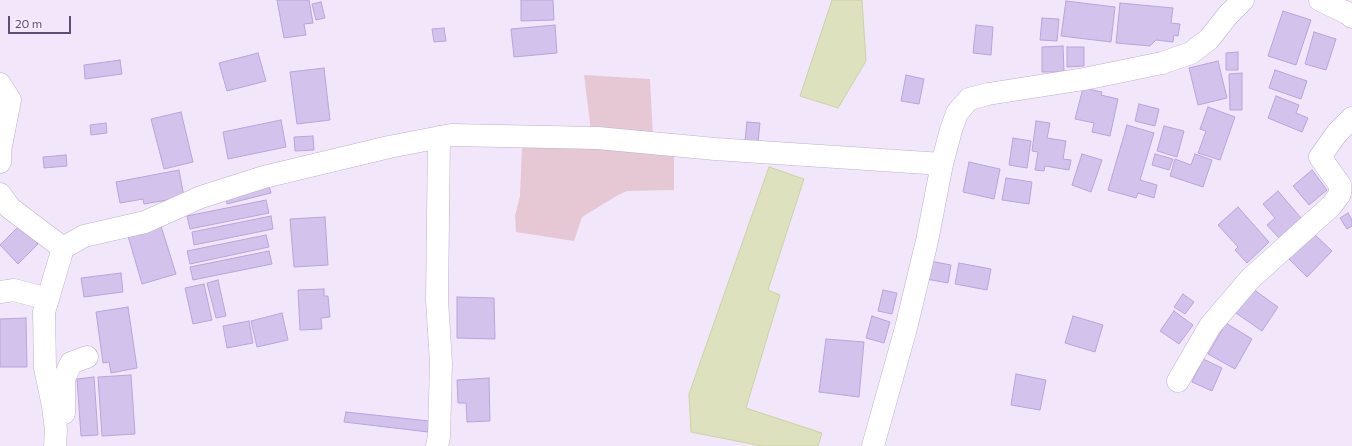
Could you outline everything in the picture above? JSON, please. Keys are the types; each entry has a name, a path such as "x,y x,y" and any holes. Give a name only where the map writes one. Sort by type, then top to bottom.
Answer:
{"street":[{"path":"872,446 908,321 927,241 942,164 957,113 969,99 988,94 1084,79 1162,63 1191,53 1209,39 1228,15 1243,0"},
{"path":"1320,0 1352,17"},
{"path":"0,84 10,100 0,151 0,162"},
{"path":"1178,380 1210,326 1245,285 1331,206 1340,194 1340,185 1320,157 1337,133 1352,118"},
{"path":"56,438 53,406 45,368 44,312 63,248 84,236 145,222 201,198 264,177 389,147 456,135 598,138 715,149 942,164"},
{"path":"437,446 439,437 441,363 437,292 439,137"},
{"path":"0,194 10,208 63,248"},
{"path":"0,292 14,290 48,299"},
{"path":"56,438 64,418 64,379 71,363 87,357"}],"shaded area":[{"path":"832,0 862,0 866,61 838,108 800,96"},
{"path":"584,75 650,79 653,137 591,131"},
{"path":"581,145 674,153 674,190 627,191 618,195 582,217 574,241 516,232 515,216 520,196 522,146"},
{"path":"769,167 804,179 768,290 780,295 746,408 822,433 818,446 762,446 691,432 689,394"}],"building":[{"path":"277,0 309,0 313,23 304,24 306,35 284,38"},
{"path":"521,0 553,0 554,20 521,21"},
{"path":"1066,1 1115,7 1111,42 1061,36"},
{"path":"321,2 325,18 316,20 312,4"},
{"path":"1120,3 1173,8 1171,23 1180,24 1178,36 1174,35 1173,42 1156,40 1150,46 1116,43"},
{"path":"1283,11 1311,20 1296,65 1268,56"},
{"path":"1042,18 1059,19 1057,41 1040,40"},
{"path":"555,25 557,53 514,57 511,29"},
{"path":"976,25 993,27 991,55 973,53"},
{"path":"444,28 446,41 434,42 432,29"},
{"path":"1314,32 1336,39 1326,70 1305,64"},
{"path":"1063,46 1064,72 1042,72 1042,47"},
{"path":"1067,47 1084,47 1084,66 1067,67"},
{"path":"1238,52 1238,70 1226,70 1226,53"},
{"path":"258,53 266,81 227,91 219,63"},
{"path":"120,60 122,74 85,79 84,65"},
{"path":"1218,61 1227,98 1198,105 1189,68"},
{"path":"324,68 330,120 297,124 290,72"},
{"path":"1275,70 1307,81 1301,99 1269,88"},
{"path":"1242,73 1242,110 1230,110 1229,74"},
{"path":"906,75 924,79 919,104 901,101"},
{"path":"1083,88 1102,92 1101,95 1118,99 1110,136 1092,132 1094,123 1075,119"},
{"path":"1276,96 1299,105 1296,113 1308,118 1302,132 1268,118"},
{"path":"1139,104 1159,109 1155,126 1135,121"},
{"path":"1208,107 1235,117 1220,160 1198,153 1206,131 1200,129"},
{"path":"181,112 193,162 164,169 151,119"},
{"path":"281,120 286,147 228,159 223,132"},
{"path":"1036,121 1050,123 1047,138 1066,141 1063,159 1071,160 1069,170 1045,166 1044,171 1035,170 1038,152 1032,151"},
{"path":"747,122 760,123 758,142 745,141"},
{"path":"106,123 107,133 91,135 90,125"},
{"path":"1127,125 1154,133 1140,180 1157,185 1154,198 1138,193 1136,198 1108,190"},
{"path":"1164,126 1184,131 1177,157 1157,151"},
{"path":"313,136 314,150 295,151 294,137"},
{"path":"1013,138 1031,141 1027,168 1009,165"},
{"path":"1082,154 1102,160 1091,192 1072,185"},
{"path":"1155,154 1173,159 1169,170 1152,165"},
{"path":"1195,154 1212,160 1203,187 1170,176 1175,159 1191,165"},
{"path":"66,155 67,166 44,168 43,157"},
{"path":"969,162 1000,169 994,199 963,192"},
{"path":"179,170 184,197 144,204 143,199 120,203 116,182"},
{"path":"1312,170 1327,190 1309,205 1293,186"},
{"path":"1006,178 1032,182 1029,204 1002,200"},
{"path":"268,182 271,193 227,204 225,193"},
{"path":"1278,191 1301,218 1279,238 1267,225 1275,218 1263,204"},
{"path":"266,200 269,213 190,229 187,216"},
{"path":"1238,207 1269,242 1247,263 1235,250 1238,247 1218,225"},
{"path":"1348,213 1352,220 1352,226 1347,229 1340,218"},
{"path":"271,216 273,229 194,245 192,232"},
{"path":"325,217 328,265 294,267 290,219"},
{"path":"20,225 38,244 18,264 0,245"},
{"path":"161,226 176,274 142,284 128,236"},
{"path":"1313,233 1332,251 1307,277 1289,259"},
{"path":"266,235 269,247 190,264 187,251"},
{"path":"269,251 272,264 193,280 190,267"},
{"path":"930,261 951,265 948,283 926,279"},
{"path":"959,263 991,269 987,290 955,284"},
{"path":"121,273 123,292 84,297 81,278"},
{"path":"218,280 226,316 216,318 207,283"},
{"path":"204,284 212,320 193,324 185,288"},
{"path":"324,289 324,296 328,296 330,317 321,318 322,329 300,330 298,290"},
{"path":"1253,289 1278,307 1262,331 1236,313"},
{"path":"883,290 897,293 892,314 878,311"},
{"path":"1183,294 1194,302 1185,314 1174,307"},
{"path":"457,297 494,298 495,339 457,338"},
{"path":"128,307 137,368 111,373 109,362 103,363 96,312"},
{"path":"1174,311 1193,325 1179,344 1160,331"},
{"path":"282,313 288,340 257,347 251,321"},
{"path":"872,316 890,322 884,343 866,338"},
{"path":"1073,316 1103,325 1095,352 1065,343"},
{"path":"26,318 27,367 0,367 0,319"},
{"path":"249,321 253,343 227,348 223,326"},
{"path":"1226,323 1252,339 1235,369 1208,354"},
{"path":"826,339 864,342 859,397 819,392"},
{"path":"1203,359 1222,368 1212,391 1192,382"},
{"path":"1016,374 1046,380 1040,410 1011,405"},
{"path":"131,375 135,434 102,436 98,377"},
{"path":"94,377 98,435 81,436 77,379"},
{"path":"489,378 490,421 467,422 466,403 458,403 457,380"},
{"path":"346,412 429,421 428,432 344,422"}]}
